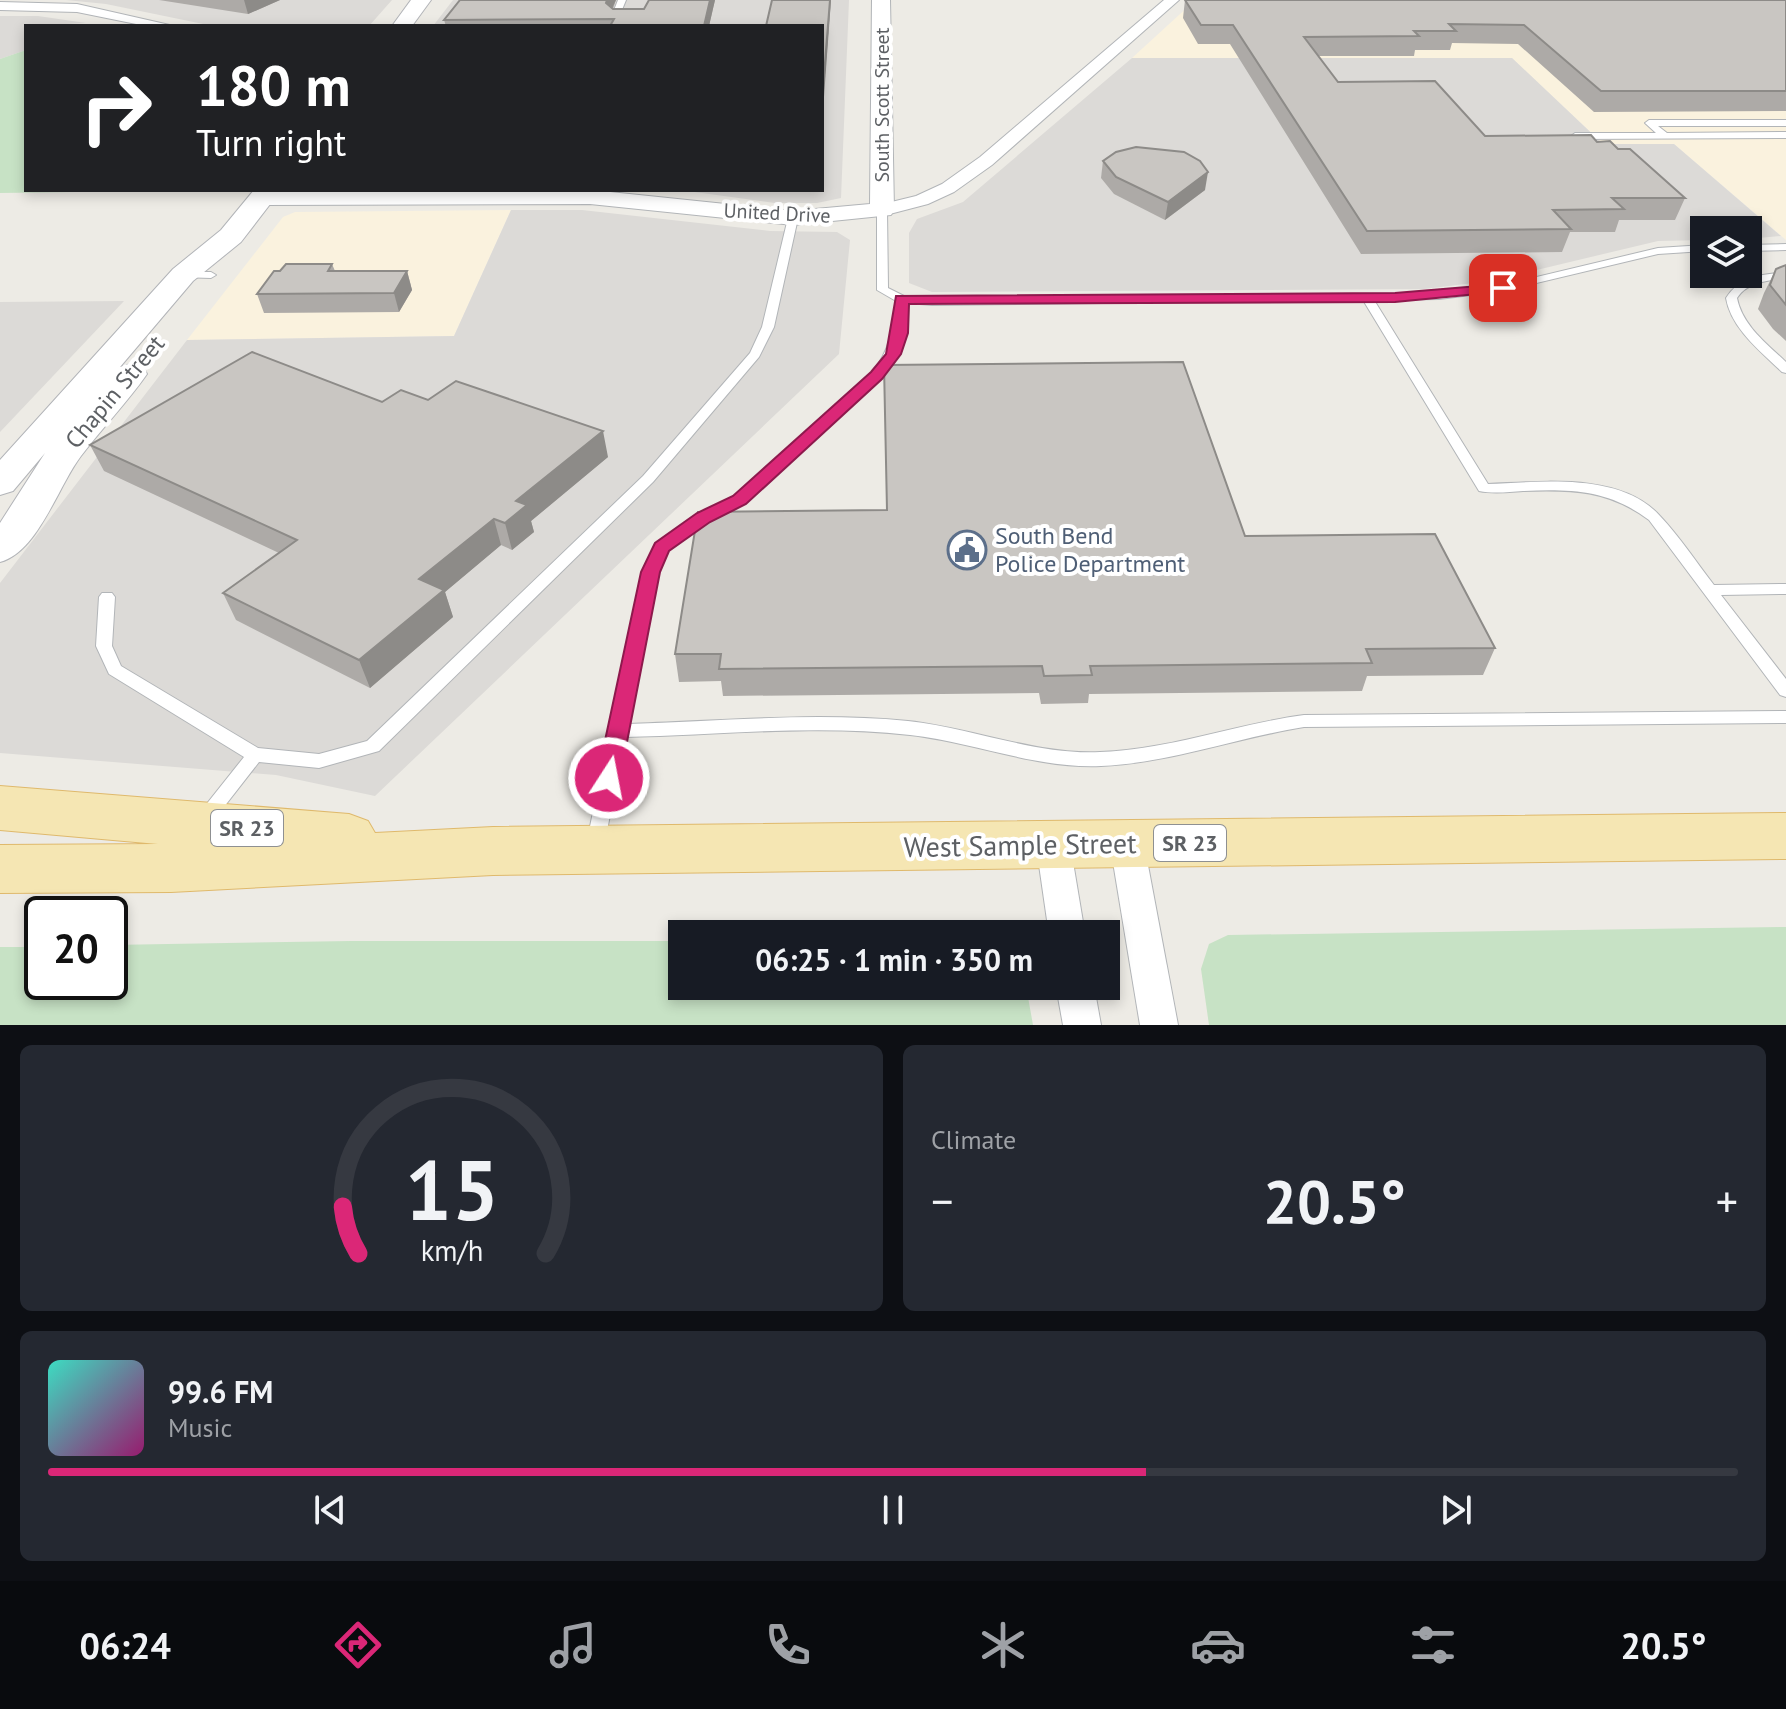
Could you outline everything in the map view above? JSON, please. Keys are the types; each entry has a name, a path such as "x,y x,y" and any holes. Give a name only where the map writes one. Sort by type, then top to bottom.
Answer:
{"main road":[{"path":"403,24 421,0"},
{"name":"Chapin Street","path":"0,483 197,275 265,194"},
{"name":"Chapin Street","path":"0,549 27,515 63,454 197,275"},
{"name":"West Sample Street","path":"0,808 493,851"},
{"name":"West Sample Street","path":"0,869 171,868 493,851 594,849 1786,836"}],"street":[{"name":"South Scott Street","path":"881,0 882,210"},
{"name":"United Drive","path":"265,194 590,197 793,218 882,210 922,200 948,188 986,161 1172,0"},
{"path":"0,6 77,8 157,24"},
{"path":"1053,844 1065,920"},
{"path":"1127,844 1159,1025"},
{"path":"1078,1000 1082,1025"}],"lane":[{"path":"622,0 615,18 628,20"},
{"path":"1664,135 1649,123 1786,123"},
{"path":"1575,136 1786,135"},
{"path":"882,210 883,290 902,299 1439,296 1503,288 1658,251 1690,249"},
{"path":"107,597 104,646 115,670 255,755 319,761 373,746 648,479 755,354 768,327 793,218"},
{"path":"1762,248 1786,247"},
{"path":"1786,275 1753,279 1737,285 1731,296 1730,308 1737,321 1786,369"},
{"path":"1367,298 1484,488 1601,489 1623,495 1654,517 1786,691"},
{"path":"594,849 650,572 661,548 703,518 739,500 876,376 894,354 900,333 902,299"},
{"path":"1710,590 1786,589"},
{"path":"618,731 912,728 1037,754 1099,759 1169,751 1258,727 1304,721 1786,717"},
{"path":"201,824 255,755"}],"shaded area":[{"path":"66,0 392,0 371,24 203,24 106,4"},
{"path":"453,0 849,0 841,198 817,203 775,203 695,192 824,192 824,24 435,24"},
{"path":"1191,4 1786,12 1786,240 1762,219 1762,216 1758,216 1674,144 1603,144 1512,58 1132,58"},
{"path":"0,16 38,16 86,23 24,24 24,51 0,59"},
{"path":"1132,58 1512,58 1603,144 1674,144 1758,216 1690,216 1690,240 1658,241 1490,281 1424,289 932,292 909,283 909,233 917,219 963,202"},
{"path":"511,210 454,336 187,340 283,217 295,212"},
{"path":"511,210 582,210 770,231 837,232 850,240 839,354 375,796 276,775 0,753 0,583 187,340 454,336"},
{"path":"1762,220 1781,236 1762,238"},
{"path":"124,301 0,432 0,302"}],"green space":[{"path":"24,51 24,192 75,192 0,193 0,59"},
{"path":"1786,927 1786,1025 1209,1025 1201,969 1209,944 1228,935"},
{"path":"668,941 668,1000 1029,1000 1033,1025 0,1025 0,947 24,947 24,1000 128,1000 128,945"}],"building":[{"path":"460,0 607,0 606,3 613,9 644,9 649,0 710,0 704,24 611,24 614,19 444,20"},
{"path":"772,0 830,0 824,75 824,24 766,24"},
{"path":"1185,0 1786,0 1786,91 1601,91 1524,25 1449,24 1456,31 1414,31 1419,36 1304,37 1338,82 1435,81 1485,136 1591,135 1597,142 1610,141 1618,149 1630,149 1685,198 1612,198 1624,209 1553,210 1571,229 1367,231 1233,25 1201,25"},
{"path":"1136,147 1184,152 1200,161 1208,172 1168,202 1116,177 1103,161 1116,152"},
{"path":"286,264 332,264 328,271 407,271 394,293 257,294 274,271 280,271"},
{"path":"1786,265 1786,305 1770,285 1776,269"},
{"path":"252,352 382,402 401,390 428,400 456,381 603,431 516,501 527,505 505,523 494,519 419,579 444,590 359,660 223,593 297,540 90,445"},
{"name":"South Bend Police Department","path":"1183,362 1245,536 1435,534 1495,648 1366,649 1372,663 1090,666 1092,675 1044,676 1042,666 719,669 721,654 675,654 698,512 887,510 884,365"}],"place":[{"name":"South Bend Police Department","path":"967,550"}],"route":[{"path":"609,778 650,572 661,548 703,518 739,500 876,376 894,354 900,333 902,299 932,302 1395,297 1439,296 1503,288"}]}
